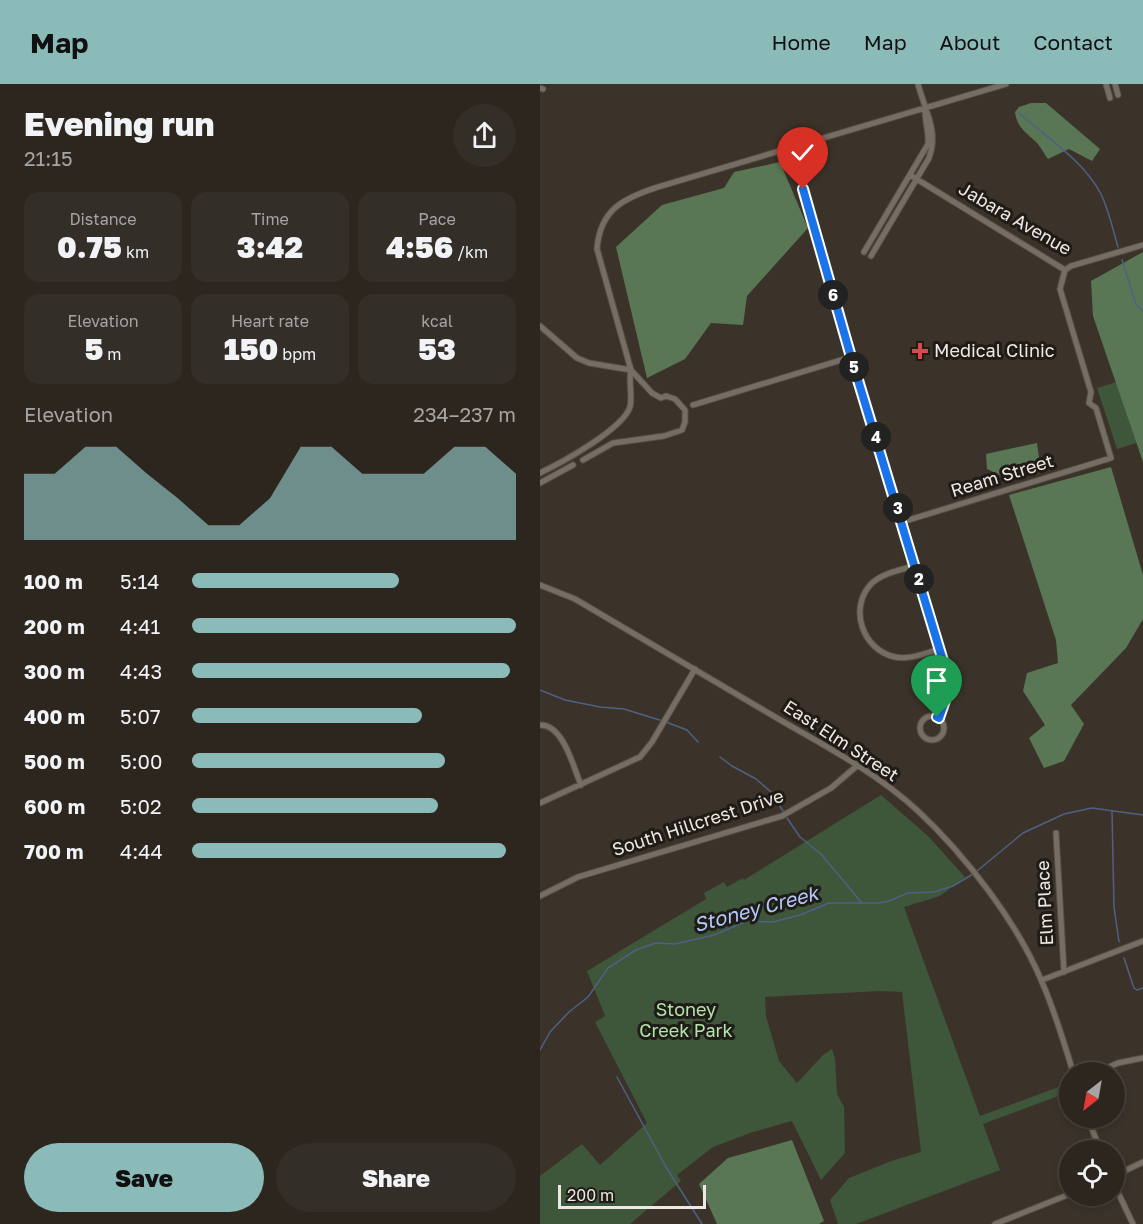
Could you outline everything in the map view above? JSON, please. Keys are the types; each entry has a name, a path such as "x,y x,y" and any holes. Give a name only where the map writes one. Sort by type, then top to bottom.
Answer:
{"street":[{"path":"871,256 929,158 933,147 934,137 918,84"},
{"path":"583,460 613,443 664,436 682,430 685,422 686,410 675,399 666,396 661,398 652,393 631,370 597,249 600,229 614,208 638,194 1006,84"},
{"path":"1106,84 1110,98"},
{"path":"1115,84 1118,95"},
{"path":"864,252 928,144 925,108"},
{"path":"792,149 851,357 940,649 948,692 939,718 944,729 941,736 934,740 926,738 921,732 920,725 925,718 931,716 939,718"},
{"name":"Jabara Avenue","path":"910,175 1065,270 1071,266 1143,245"},
{"name":"Ream Street","path":"902,522 1111,458 1096,408 1089,403 1091,392 1060,289 1065,270"},
{"path":"540,326 577,358 631,370"},
{"path":"693,405 851,357"},
{"path":"540,473 609,432 624,419 631,399 629,378 631,370"},
{"path":"540,483 573,465"},
{"path":"914,566 883,576 872,584 860,606 863,631 870,642 881,651 894,657 908,658 940,649"},
{"name":"East Elm Street","path":"540,585 575,599 858,765 916,809 947,839 1010,922 1042,980 1062,1032 1070,1062"},
{"path":"540,803 639,757 695,669"},
{"path":"540,725 547,724 560,734 581,785"},
{"name":"South Hillcrest Drive","path":"540,896 578,877 782,816 831,788 858,765"},
{"name":"Elm Place","path":"1056,833 1064,972"},
{"path":"1042,980 1143,941"},
{"path":"1123,1062 1143,1058"},
{"path":"1125,1171 1143,1162"},
{"path":"995,1224 1011,1221 1059,1199"},
{"path":"1124,1206 1133,1224"}],"green space":[{"path":"1031,103 1046,103 1100,149 1092,161 1069,149 1048,159 1020,126 1016,117 1015,112 1019,107"},
{"path":"780,162 808,228 747,296 743,325 711,323 685,359 647,378 616,247 662,205 724,188 734,172"},
{"path":"1143,252 1143,462 1093,316 1091,281"},
{"path":"1133,377 1143,441 1117,449 1097,388"},
{"path":"1037,443 1041,473 1004,477 987,469 986,454"},
{"path":"1111,467 1143,575 1143,619 1126,648 1071,705 1084,724 1064,761 1044,768 1029,738 1045,725 1023,691 1027,673 1058,663 1056,640 1009,495"},
{"name":"Stoney Creek Park","path":"881,795 929,837 965,877 940,896 904,907 980,1116 1059,1087 1059,1096 983,1124 1000,1170 856,1224 838,1224 830,1200 849,1178 921,1152 902,992 880,991 765,997 766,1016 779,1061 797,1083 823,1055 832,1049 835,1058 837,1094 844,1107 845,1153 821,1180 792,1121 713,1147 677,1175 681,1181 630,1224 540,1224 540,1176 582,1144 600,1165 647,1123 595,1022 605,1016 587,971 706,899 704,893 724,882 727,887 743,878 744,880"},
{"path":"792,1140 824,1221 819,1224 717,1224 699,1184 728,1158"}],"waterway":[{"path":"1019,113 1064,150 1085,171 1101,194 1118,247"},
{"path":"1122,260 1136,304 1143,312"},
{"path":"540,690 565,700 624,709 666,722 687,730 698,742"},
{"path":"720,757 756,779 771,792 783,811"},
{"name":"Stoney Creek","path":"977,871 1023,833 1064,814 1092,808 1143,815"},
{"path":"1112,812 1114,907 1119,942"},
{"path":"787,818 800,837 821,854 861,902"},
{"name":"Stoney Creek","path":"540,1050 550,1032 569,1012 588,997 608,968 636,950 656,943 675,944 714,935 747,921 773,922 800,915 829,903 880,903 908,893 934,892 953,886 973,874"},
{"path":"1124,958 1134,988 1137,990 1143,988"},
{"path":"617,1077 666,1167 702,1224"}],"place":[{"name":"Medical Clinic","path":"920,351"}],"route":[{"path":"803,189 944,664 948,692 939,718 937,717"}]}
